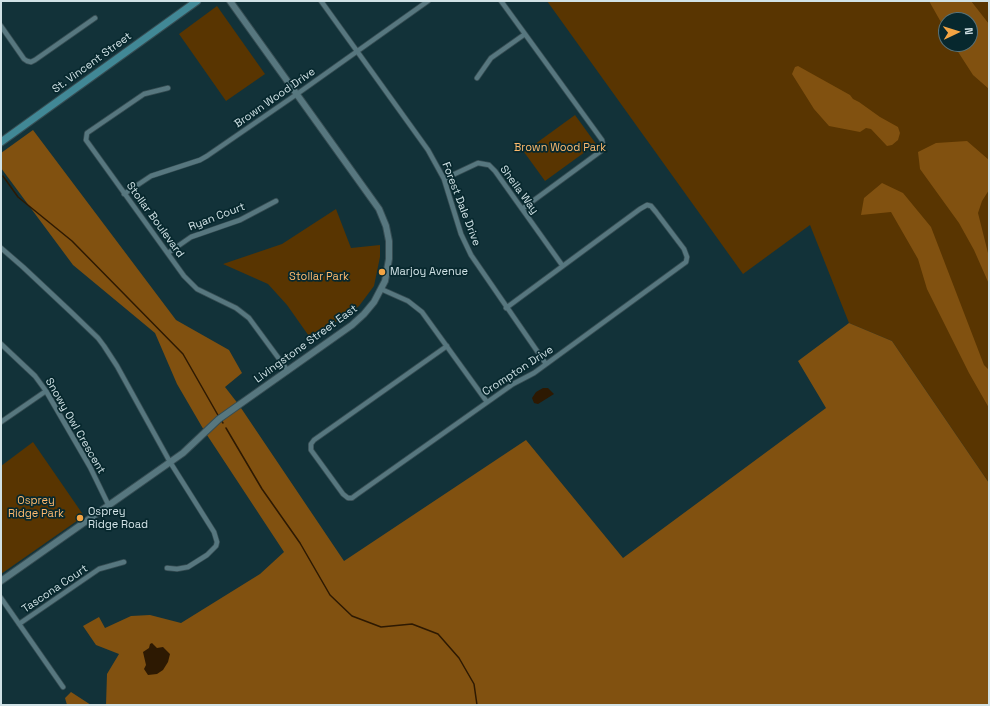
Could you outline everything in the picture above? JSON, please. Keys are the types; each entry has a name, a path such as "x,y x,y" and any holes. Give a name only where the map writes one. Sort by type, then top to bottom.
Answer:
{"main road":[{"name":"St. Vincent Street","path":"1,142 197,1"}],"street":[{"name":"Livingstone Street East","path":"1,581 108,504 170,462 189,448 219,419 358,320 372,306 382,289 389,267 390,250 388,233 379,209 230,1"},
{"name":"Forest Dale Drive","path":"321,1 428,150 444,179 466,246 476,264 546,364"},
{"name":"Brown Wood Drive","path":"124,194 151,176 206,156 297,94 428,1"},
{"path":"502,1 602,140 603,145 601,151 522,209"},
{"path":"1,26 24,59 31,62 95,18"},
{"path":"477,78 491,58 525,34"},
{"name":"Stollar Boulevard","path":"168,88 144,94 87,133 86,140 184,276 197,289 236,308 249,318 288,370"},
{"name":"Sheila Way","path":"444,179 478,163 489,165 495,171 562,265"},
{"name":"Ryan Court","path":"168,253 191,236 240,220 276,201"},
{"name":"Crompton Drive","path":"447,346 314,440 310,447 314,454 343,494 348,498 352,498 513,384 534,373 686,262 687,257 684,249 656,212 651,206 647,205 640,208 506,308"},
{"path":"1,248 98,338 115,363 170,462 214,532 218,542 213,550 193,564 182,569 167,568"},
{"path":"382,289 415,305 425,316 487,402"},
{"name":"Snowy Owl Crescent","path":"1,344 35,376 46,391 90,467 108,504"},
{"path":"1,422 46,391"},
{"name":"Tascona Court","path":"19,624 99,569 124,562"},
{"path":"1,598 63,687"}],"green space":[{"path":"547,1 989,1 989,483 892,341 849,323 810,225 743,274"},
{"path":"217,6 265,74 226,101 179,34"},
{"name":"Brown Wood Park","path":"575,115 596,144 545,181 524,152"},
{"name":"Stollar Park","path":"336,209 351,248 380,245 380,257 374,286 359,306 311,339 287,305 268,284 223,264 282,244"},
{"name":"Osprey Ridge Park","path":"33,442 84,516 1,574 1,466"}],"shaded area":[{"path":"929,1 971,1 989,24 989,89 973,75 958,52 978,52 978,12 938,12 938,17"},
{"path":"798,66 850,95 853,99 880,117 898,127 900,133 898,140 892,145 887,146 871,129 866,128 860,132 829,126 814,109 792,74 795,67"},
{"path":"33,130 176,320 229,350 242,373 225,387 239,405 344,561 526,440 623,558 826,408 798,361 849,323 892,341 989,483 989,705 106,705 107,674 119,654 96,645 83,626 99,617 105,628 131,616 150,615 181,623 260,574 284,552 205,432 177,384 155,333 73,265 1,168 1,153"},
{"path":"967,141 989,160 989,190 982,201 978,213 989,257 989,284 974,250 959,223 920,169 918,152 936,143"},
{"path":"882,183 903,193 931,227 984,365 989,370 989,408 969,373 927,289 918,259 891,212 861,215 864,198"},
{"path":"543,388 548,388 554,394 538,404 534,403 532,398 536,392"},
{"path":"152,643 157,648 163,647 170,654 168,662 163,670 157,674 148,675 144,669 146,665 143,652 149,648 150,644"},
{"path":"71,692 91,705 67,705 65,698"}],"waterway":[{"path":"3,176 18,197 72,241 183,354 219,417"},
{"path":"226,428 262,489 300,543 330,595 352,616 381,627 412,624 438,634 459,658 474,684 477,705"}],"place":[{"name":"Marjoy Avenue","path":"382,272"},
{"name":"Osprey Ridge Road","path":"80,518"}]}
